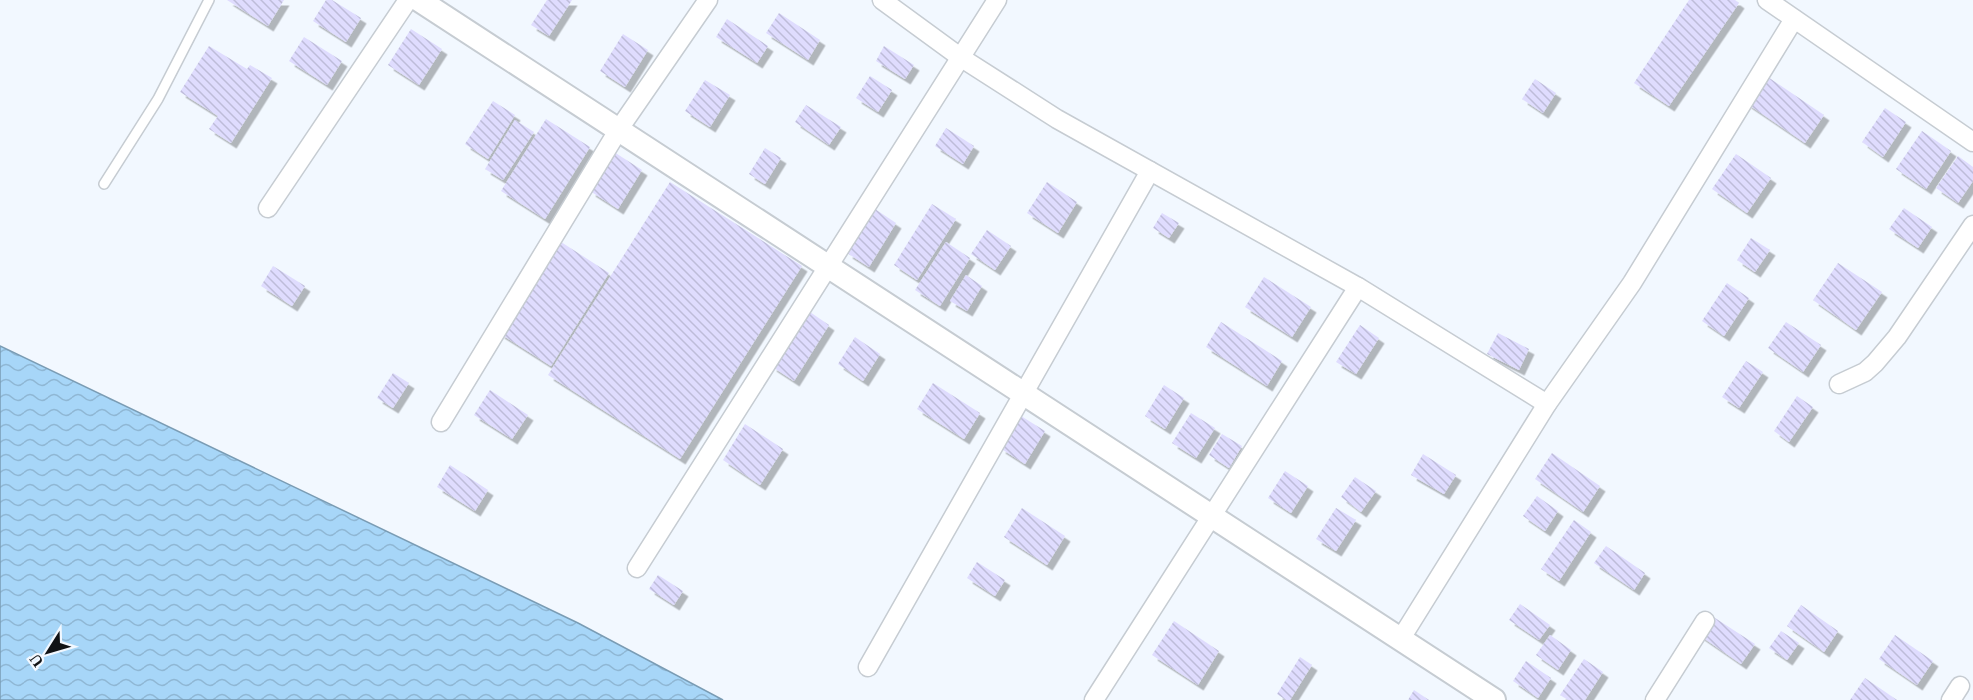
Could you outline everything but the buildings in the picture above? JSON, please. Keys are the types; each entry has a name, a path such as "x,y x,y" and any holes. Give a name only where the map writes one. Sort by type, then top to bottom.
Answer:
{"street":[{"path":"268,208 408,0"},
{"path":"418,0 1494,700"},
{"path":"441,423 619,129 708,0"},
{"path":"882,0 960,57 1057,119 1358,288 1547,404"},
{"path":"637,568 997,0"},
{"path":"1767,0 1973,142"},
{"path":"1400,640 1547,404 1632,283 1794,18"},
{"path":"868,667 1150,171"},
{"path":"1839,384 1865,372 1875,363 1896,337 1973,225"},
{"path":"1094,700 1358,288"},
{"path":"1655,700 1705,621"}],"lane":[{"path":"104,184 158,99 209,0"}],"water":[{"path":"0,346 578,623 723,700 0,700"}]}
